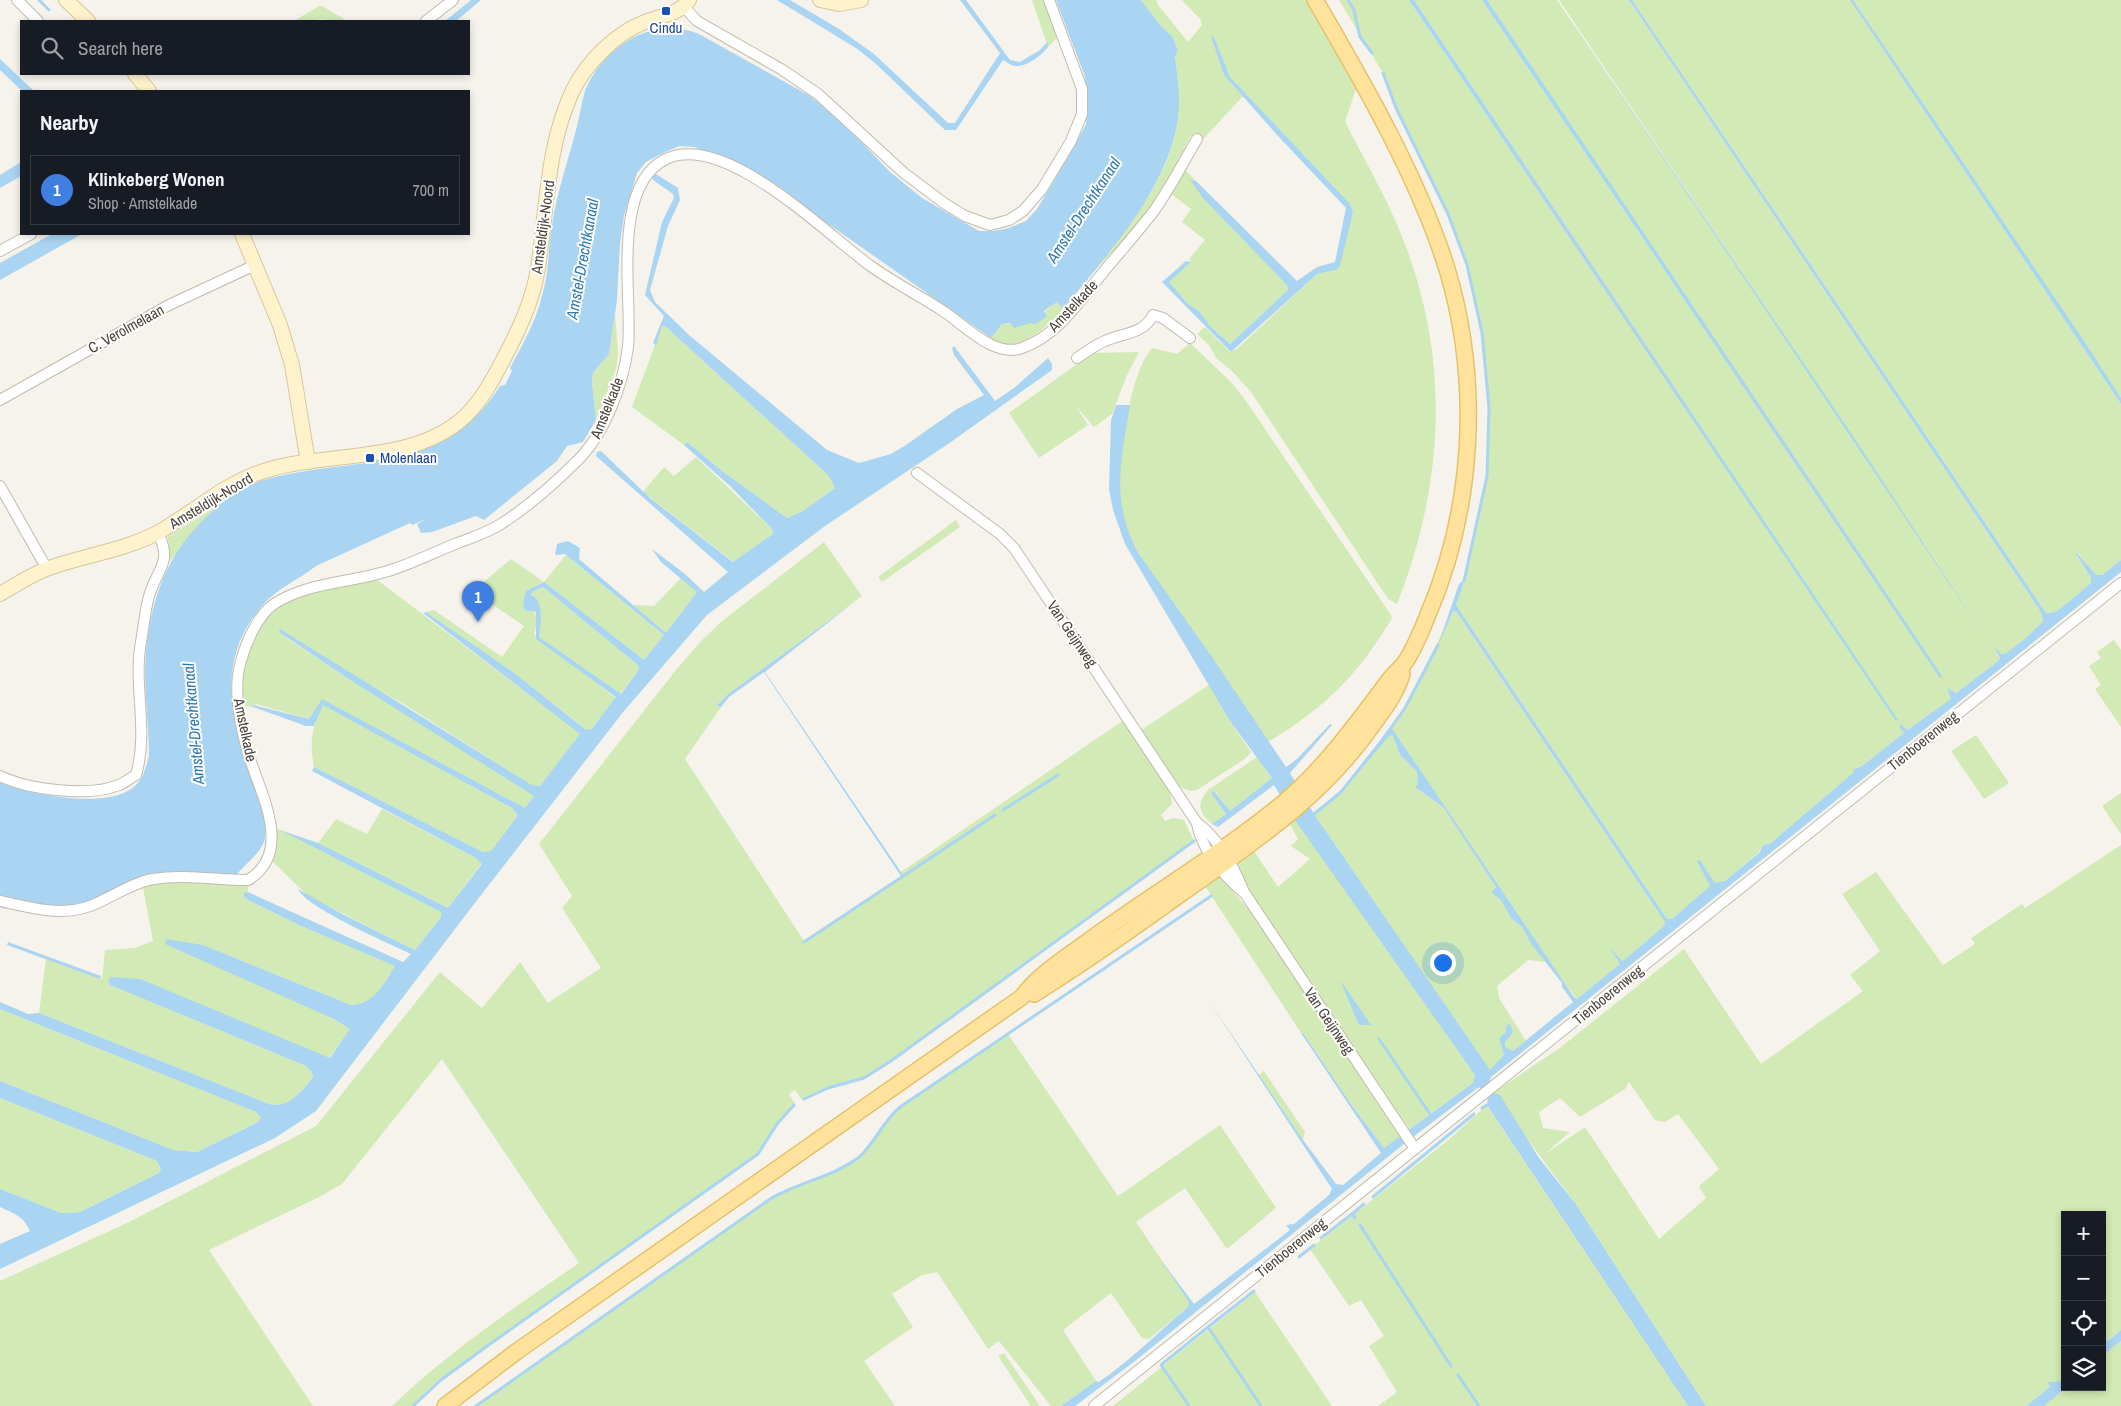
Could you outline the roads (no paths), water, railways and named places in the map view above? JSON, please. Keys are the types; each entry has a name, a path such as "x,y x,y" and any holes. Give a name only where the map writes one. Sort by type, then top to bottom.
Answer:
{"main road":[{"path":"445,1406 516,1352 1022,997 1033,994 1060,978 1286,809 1310,787 1405,663 1418,638 1442,579 1460,508 1467,449 1468,405 1462,338 1447,270 1419,198 1364,88 1315,0"}],"street":[{"path":"17,0 37,20"},
{"path":"66,0 87,20"},
{"path":"427,20 453,0"},
{"path":"820,0 839,4 861,0"},
{"name":"Amsteldijk-Noord","path":"0,776 47,789 84,791 119,785 136,775 141,756 143,732 138,656 150,593 166,556 158,532 244,478 265,470 380,451 420,442 445,431 461,420 478,402 512,345 533,293 554,156 562,122 574,89 602,52 621,35 643,22 669,15 686,4 697,21 781,69 818,94 904,173 944,203 965,216 990,225 1009,220 1024,210 1042,189 1071,140 1082,114 1082,89 1049,0"},
{"path":"136,75 148,90"},
{"name":"Amstelkade","path":"0,901 31,908 73,910 89,907 150,880 198,877 248,880 262,869 270,849 272,834 270,818 249,756 237,702 236,681 241,660 258,623 266,610 298,591 394,570 500,525 554,483 590,448 600,433 610,409 626,360 628,342 627,239 632,213 641,188 650,173 663,160 682,154 698,153 734,166 764,184 871,266 941,309 997,348 1010,351 1037,341 1069,314 1153,211 1197,139"},
{"path":"0,251 29,235"},
{"path":"242,235 280,324 292,365 308,462"},
{"name":"C. Verolmelaan","path":"0,400 169,304 255,265"},
{"path":"1077,358 1105,341 1139,330 1151,320 1153,315 1163,318 1190,338"},
{"name":"Van Geijnweg","path":"917,473 1000,534 1014,548 1197,823 1206,829 1233,884 1244,892 1413,1146"},
{"path":"0,486 47,568"},
{"path":"0,594 47,568 134,542 158,532"},
{"name":"Tienboerenweg","path":"1094,1406 1413,1146 1479,1098 2121,583"}],"water":[{"path":"471,0 481,0 457,20 446,20"},
{"path":"777,0 790,0 839,29 874,54 948,123 955,123 1000,53 960,0 966,0 1010,60 1020,62 1040,50 1047,42 1048,47 1043,53 1026,64 1014,66 1003,60 956,130 945,130 875,63 856,48"},
{"name":"Amstel-Drechtkanaal","path":"1056,0 1141,0 1162,27 1172,36 1178,50 1175,56 1179,109 1174,137 1165,164 1136,216 1063,309 1057,302 1044,311 1047,316 1036,324 1030,323 1014,328 1010,323 1002,324 991,338 767,181 741,166 694,147 679,146 646,162 637,173 624,216 620,243 617,300 609,354 593,373 592,382 596,420 583,442 567,446 557,461 484,520 476,516 432,532 421,533 417,524 426,519 412,525 410,523 316,566 267,600 246,629 237,650 232,672 232,695 239,740 265,821 264,842 256,855 237,874 136,880 79,905 35,905 0,896 0,782 13,787 50,795 90,799 109,797 125,792 137,784 141,778 149,756 145,671 152,613 161,585 173,558 203,520 231,496 263,480 319,469 372,462 421,450 443,440 464,427 483,409 500,386 505,385 512,371 510,368 532,324 542,296 546,279 554,212 585,92 598,68 609,55 636,36 651,31 667,28 683,29 699,34 810,96 844,124 890,172 922,198 979,231 994,231 1009,228 1026,221 1037,209 1086,124 1088,92 1084,74"},
{"path":"1409,0 1414,0 1898,720 1896,721"},
{"path":"1482,0 1487,0 1942,676 1940,678"},
{"path":"1557,0 1857,442 1988,641"},
{"path":"1629,0 1632,0 2046,613 2056,612 2091,583 2091,578 2077,553 2096,575 2102,575 2121,560 2121,572 1491,1077 1488,1085 1493,1093 1500,1095 1539,1158 1575,1203 1706,1406 1688,1406 1487,1105 1488,1096 1479,1087 1405,1143 1135,1361 1075,1406 1061,1406 1096,1381 1099,1382 1111,1373 1188,1307 1189,1302 1161,1260 1194,1304 1290,1230 1286,1225 1294,1224 1329,1195 1332,1189 1207,998 1303,1140 1336,1184 1343,1185 1381,1153 1301,1033 1303,1033 1353,1107 1384,1148 1473,1083 1475,1075 1297,823 1274,785 1218,827 1212,824 1226,814 1211,793 1214,791 1230,811 1272,778 1230,721 1125,544 1113,510 1109,489 1111,420 1116,405 1130,405 1121,462 1121,499 1124,517 1139,554 1212,657 1286,767 1297,759 1330,724 1332,725 1290,773 1314,814 1490,1070 1504,1055 1499,1038 1505,1033 1507,1025 1510,1024 1513,1032 1505,1042 1505,1047 1513,1051 1573,1002 1562,987 1562,983 1532,945 1522,927 1511,918 1501,900 1491,892 1496,887 1443,807 1415,787 1418,784 1417,772 1400,755 1393,736 1390,735 1352,780 1351,778 1391,727 1574,997 1577,999 1620,964 1609,946 1622,961 1664,926 1665,922 1456,611 1453,611 1437,648 1459,584 1465,579 1456,605 1667,919 1672,919 1710,886 1697,861 1700,860 1715,883 1725,881 1760,852 1762,846 1771,843 1854,772 1854,769 1862,766 1904,733 1899,726 1901,724 1907,730 1951,699 1947,688 1956,693 1997,662 2000,658 1994,646 2001,654 2005,654 2026,638 2043,621 2041,612"},
{"path":"1850,0 1853,0 2084,341 2121,398 2121,404"},
{"path":"1211,36 1214,37 1230,77 1350,204 1353,212 1340,266 1336,270 1317,274 1231,352 1162,282 1186,261 1191,262 1169,282 1188,304 1199,311 1211,327 1230,344 1288,290 1287,285 1203,198 1190,180 1196,181 1297,281 1317,267 1335,262 1346,208 1224,75"},
{"path":"0,59 33,90 21,90 0,70"},
{"path":"20,163 20,177 0,188 0,175"},
{"path":"656,174 678,188 680,200 668,226 650,290 655,302 689,335 827,450 859,463 891,454 957,409 984,395 954,355 952,348 954,346 995,401 1014,388 1048,358 1052,364 1052,370 948,444 825,526 707,615 624,711 316,1111 275,1138 0,1269 0,1244 30,1231 21,1218 0,1207 0,1189 61,1213 80,1212 159,1173 161,1169 157,1161 0,1098 0,1081 173,1150 197,1152 258,1122 261,1117 256,1112 0,1009 0,1002 28,1014 39,1013 269,1104 283,1104 294,1098 313,1077 312,1072 306,1066 110,985 108,980 111,977 140,979 330,1058 350,1029 334,1019 165,944 166,939 203,945 351,1005 359,1004 378,992 395,966 299,925 248,900 244,897 244,893 248,892 403,962 411,954 331,915 304,897 298,889 344,915 415,950 441,917 441,912 280,830 318,843 448,908 482,864 476,858 312,771 314,767 483,852 491,851 516,818 517,814 512,808 323,705 314,726 306,726 253,707 253,705 309,719 322,699 525,808 534,796 347,678 279,632 280,629 532,785 540,786 580,734 423,613 426,612 513,672 585,729 591,730 616,697 536,639 536,613 534,611 525,611 523,604 526,591 544,582 644,660 664,635 565,554 555,555 557,544 568,541 580,548 579,559 666,633 697,592 661,562 652,549 685,574 704,592 728,572 596,456 597,452 601,451 650,498 733,562 773,534 772,529 731,487 684,445 687,442 722,471 787,518 803,511 835,488 828,475 665,326 662,326 656,345 653,343 664,316 645,295 662,222 674,198 673,194 653,180 652,177","holes":["543,587 639,666 638,671 621,694 539,637 541,611 536,598 531,595 533,591"]},
{"path":"50,235 80,235 0,280 0,263"},
{"path":"853,603 765,672 903,876 901,876 764,672 729,697 721,707 717,705 728,694"},
{"path":"8,942 101,976 100,979 7,945"},
{"path":"1340,980 1371,1025 1359,1025"},
{"path":"2121,1330 2121,1341 2106,1353 2106,1341"},
{"path":"2061,1381 2062,1391 2044,1406 2026,1406 2050,1387 2048,1382"}],"waterway":[{"path":"39,0 49,10"},
{"path":"1348,0 1354,10 1360,37 1372,53"},
{"path":"1383,73 1396,108 1448,214 1467,265 1482,333 1489,408 1487,476 1464,581"},
{"path":"1314,814 1341,792 1380,743 1405,708 1438,645"},
{"path":"1003,810 1058,775"},
{"path":"804,942 995,815"},
{"path":"804,1099 828,1088 864,1078 891,1061 1194,841"},
{"path":"476,1406 770,1199 837,1170 858,1158 869,1147 888,1119 900,1107 1211,896"},
{"path":"1379,1039 1430,1114"},
{"path":"413,1406 441,1380 490,1344 758,1154 777,1124 794,1105"},
{"path":"1482,1108 1487,1105"},
{"path":"1373,1197 1474,1114"},
{"path":"1355,1218 1352,1214 1364,1204"},
{"path":"1321,1238 1352,1214"},
{"path":"1360,1225 1451,1366"},
{"path":"1299,1257 1314,1245"},
{"path":"1254,1291 1208,1327 1261,1406"},
{"path":"1189,1406 1161,1365 1208,1327"},
{"path":"1458,1375 1479,1406"}],"place":[{"name":"Cindu","path":"666,11"},
{"name":"Molenlaan","path":"370,458"},
{"name":"Klinkeberg Wonen","path":"478,622"}]}
